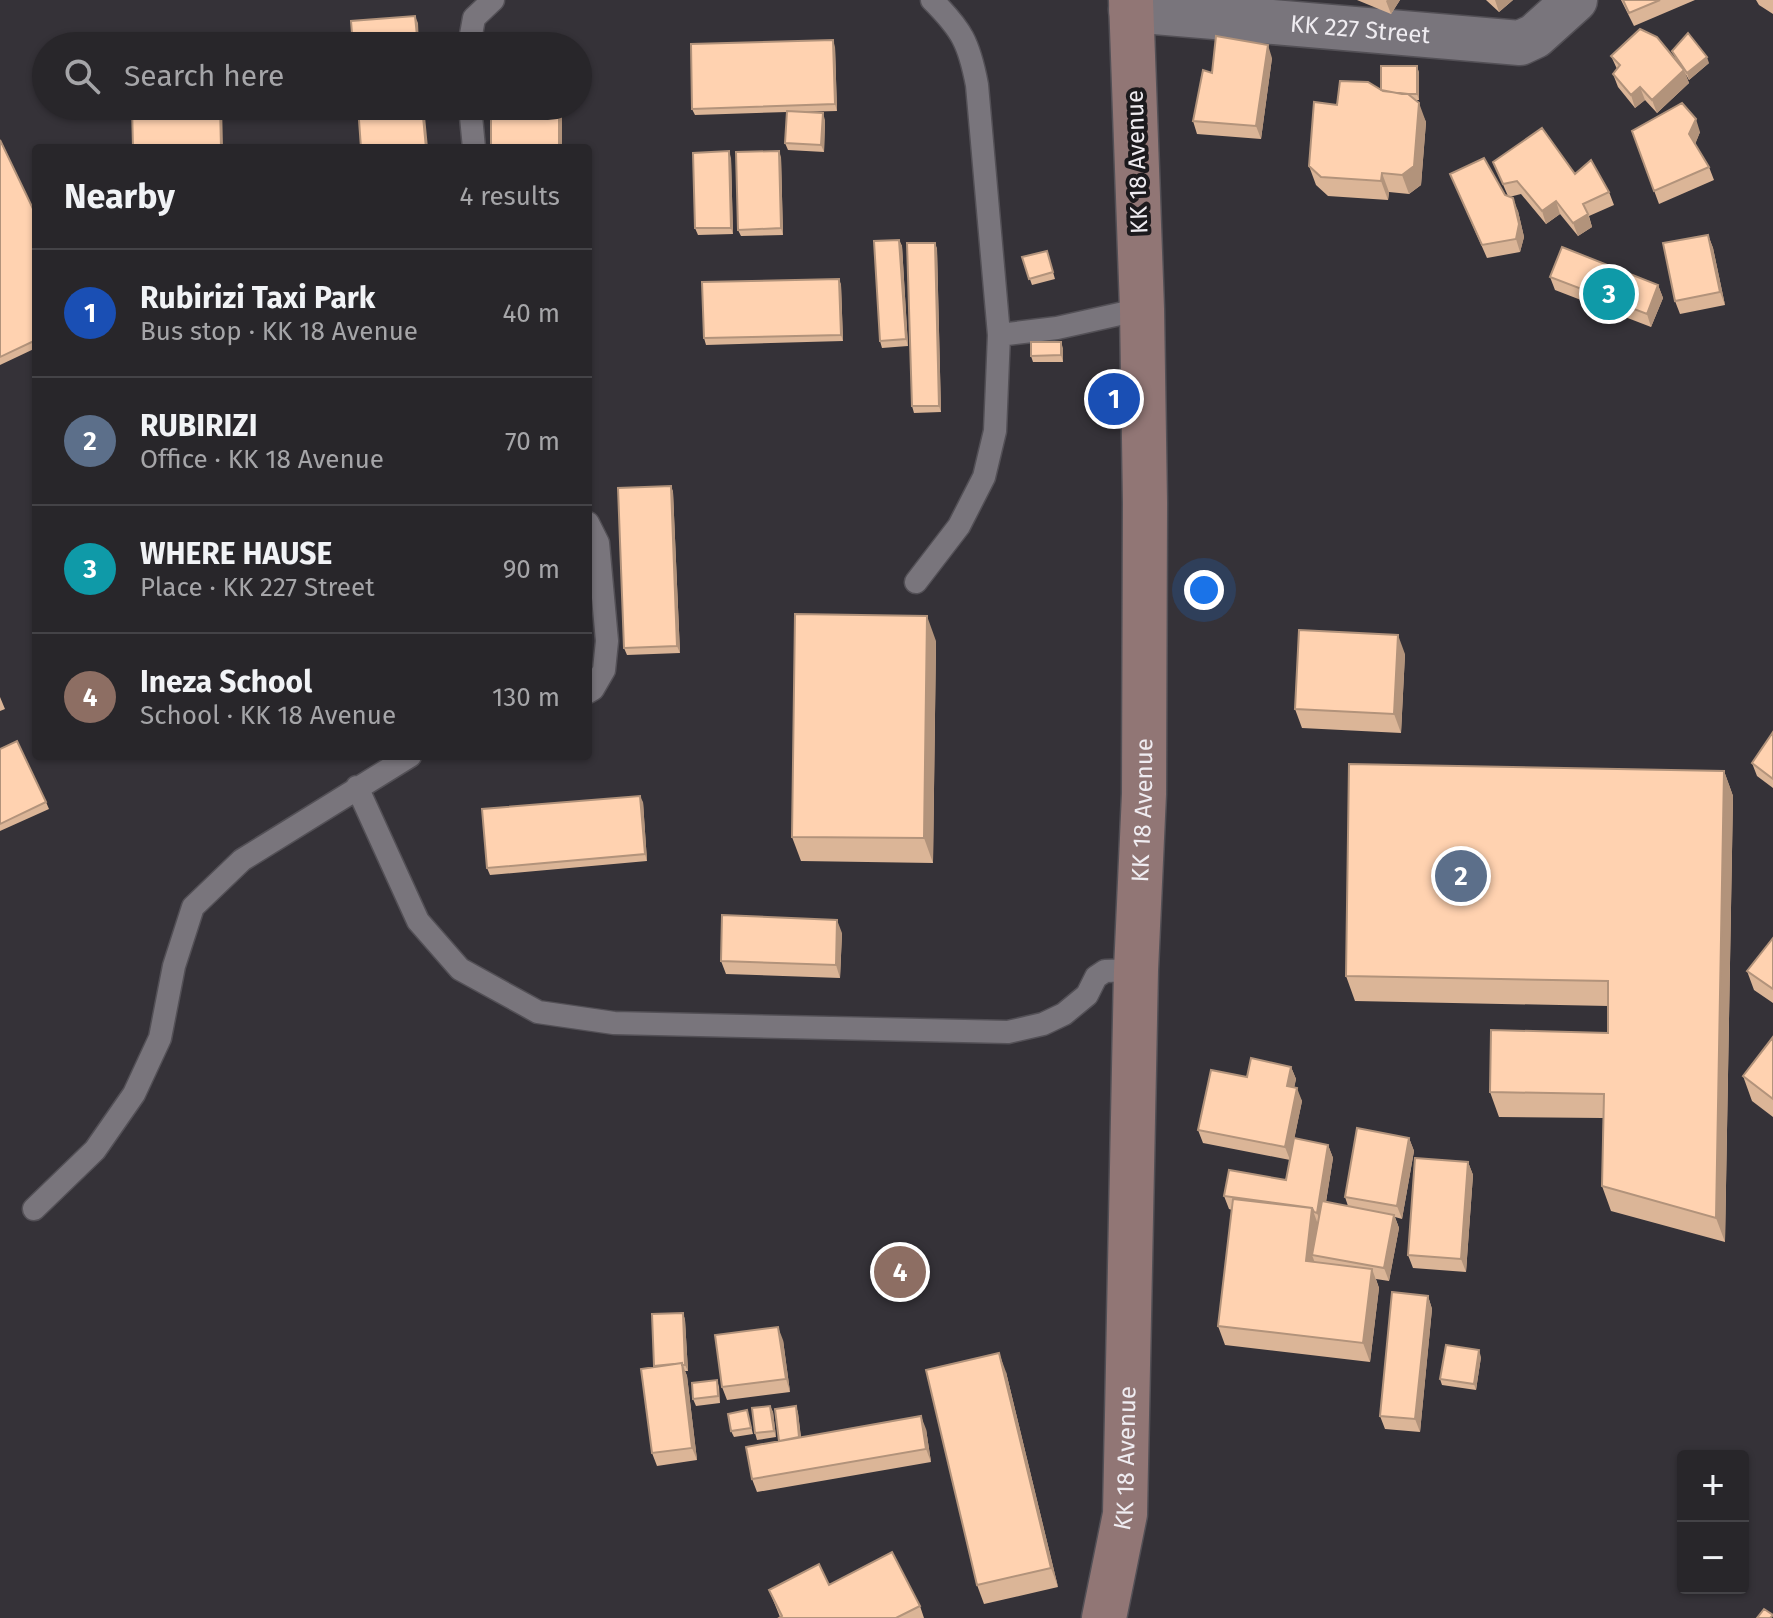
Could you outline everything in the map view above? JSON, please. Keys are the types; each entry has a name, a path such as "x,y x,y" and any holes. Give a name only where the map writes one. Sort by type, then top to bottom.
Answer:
{"main road":[{"name":"KK 18 Avenue","path":"1104,1618 1125,1514 1136,970 1144,794 1142,309 1131,5"}],"street":[{"name":"KK 227 Street","path":"1131,5 1520,43 1535,36 1575,0"}],"lane":[{"path":"472,32 474,18 493,0"},
{"path":"916,582 959,526 984,477 995,431 999,335 977,85 970,50 955,23 932,0"},
{"path":"471,120 474,144"},
{"path":"999,335 1057,328 1142,309"},
{"path":"592,531 598,543 607,641 604,670 592,690"},
{"path":"34,1209 95,1150 134,1094 160,1038 174,966 193,907 242,860 403,760"},
{"path":"357,787 418,921 460,969 538,1012 614,1023 1008,1032 1043,1024 1064,1014 1087,995 1096,977 1105,971 1136,970"}],"building":[{"path":"1623,0 1660,0 1629,13"},
{"path":"415,16 417,32 352,32 351,21"},
{"path":"1640,29 1657,37 1684,70 1652,100 1640,87 1631,95 1613,74 1620,65 1611,56"},
{"path":"1688,33 1707,57 1687,73 1672,51"},
{"path":"1216,36 1268,45 1256,126 1193,121 1203,70 1212,73"},
{"path":"833,40 835,104 692,109 691,44"},
{"path":"1381,66 1417,66 1417,94 1381,90"},
{"path":"1340,81 1368,82 1383,91 1408,94 1419,103 1414,166 1402,175 1382,173 1381,181 1321,177 1309,166 1314,102 1337,105"},
{"path":"1682,103 1696,119 1689,134 1709,167 1654,191 1632,131"},
{"path":"787,111 823,113 821,145 785,143"},
{"path":"132,120 220,120 221,144 133,144"},
{"path":"359,120 423,120 426,144 361,144"},
{"path":"491,120 559,120 559,144 491,144"},
{"path":"1542,128 1575,174 1591,160 1609,192 1583,204 1588,214 1573,223 1556,201 1542,211 1517,181 1503,184 1493,162"},
{"path":"0,140 32,207 32,342 0,357"},
{"path":"729,151 731,228 695,228 693,153"},
{"path":"779,151 781,228 738,230 736,152"},
{"path":"1484,158 1505,195 1513,198 1519,224 1516,239 1482,245 1450,174"},
{"path":"1708,235 1720,292 1675,301 1663,243"},
{"path":"899,240 906,339 880,341 874,241"},
{"path":"907,243 935,243 939,406 912,406"},
{"path":"1562,247 1658,285 1647,314 1550,277"},
{"path":"1047,251 1053,272 1029,279 1022,257"},
{"path":"839,279 841,335 704,338 702,282"},
{"path":"1031,342 1061,342 1061,355 1031,356"},
{"path":"671,486 677,646 624,648 618,488"},
{"path":"795,614 927,616 924,838 792,837"},
{"path":"1299,630 1398,635 1394,714 1295,709"},
{"path":"1773,732 1773,779 1752,763"},
{"path":"17,741 46,802 0,824 0,749"},
{"path":"1349,764 1724,771 1716,1218 1602,1186 1604,1094 1490,1092 1491,1030 1608,1033 1608,981 1346,976"},
{"path":"640,796 645,854 487,868 482,809"},
{"path":"722,915 837,920 836,965 721,961"},
{"path":"1773,938 1773,989 1747,971"},
{"path":"1773,1037 1773,1099 1743,1076"},
{"path":"1251,1058 1291,1067 1287,1086 1297,1088 1285,1147 1198,1130 1211,1070 1247,1077"},
{"path":"1357,1128 1409,1138 1397,1206 1345,1197"},
{"path":"1294,1138 1328,1145 1317,1213 1312,1208 1224,1196 1229,1170 1286,1180"},
{"path":"1415,1158 1468,1162 1461,1259 1408,1255"},
{"path":"1233,1199 1312,1208 1306,1261 1372,1269 1363,1343 1218,1326"},
{"path":"1322,1201 1394,1215 1384,1268 1312,1255"},
{"path":"1392,1292 1428,1296 1415,1419 1380,1416"},
{"path":"683,1313 685,1365 654,1366 652,1314"},
{"path":"778,1327 786,1379 722,1387 715,1335"},
{"path":"1446,1345 1479,1350 1474,1384 1440,1379"},
{"path":"999,1353 1051,1568 977,1585 926,1370"},
{"path":"682,1363 692,1448 652,1453 641,1369"},
{"path":"717,1380 718,1396 693,1399 692,1383"},
{"path":"770,1406 774,1431 755,1433 752,1408"},
{"path":"796,1406 799,1437 779,1441 775,1409"},
{"path":"747,1410 751,1428 731,1431 728,1414"},
{"path":"921,1416 926,1449 752,1479 746,1447"},
{"path":"892,1552 920,1606 896,1618 779,1618 782,1616 769,1590 819,1564 829,1585"},
{"path":"1764,1609 1773,1615 1757,1618"}],"place":[{"name":"WHERE HAUSE","path":"1609,294"},
{"name":"Rubirizi Taxi Park","path":"1114,399"},
{"name":"RUBIRIZI","path":"1461,876"},
{"name":"Ineza School","path":"900,1272"}]}
